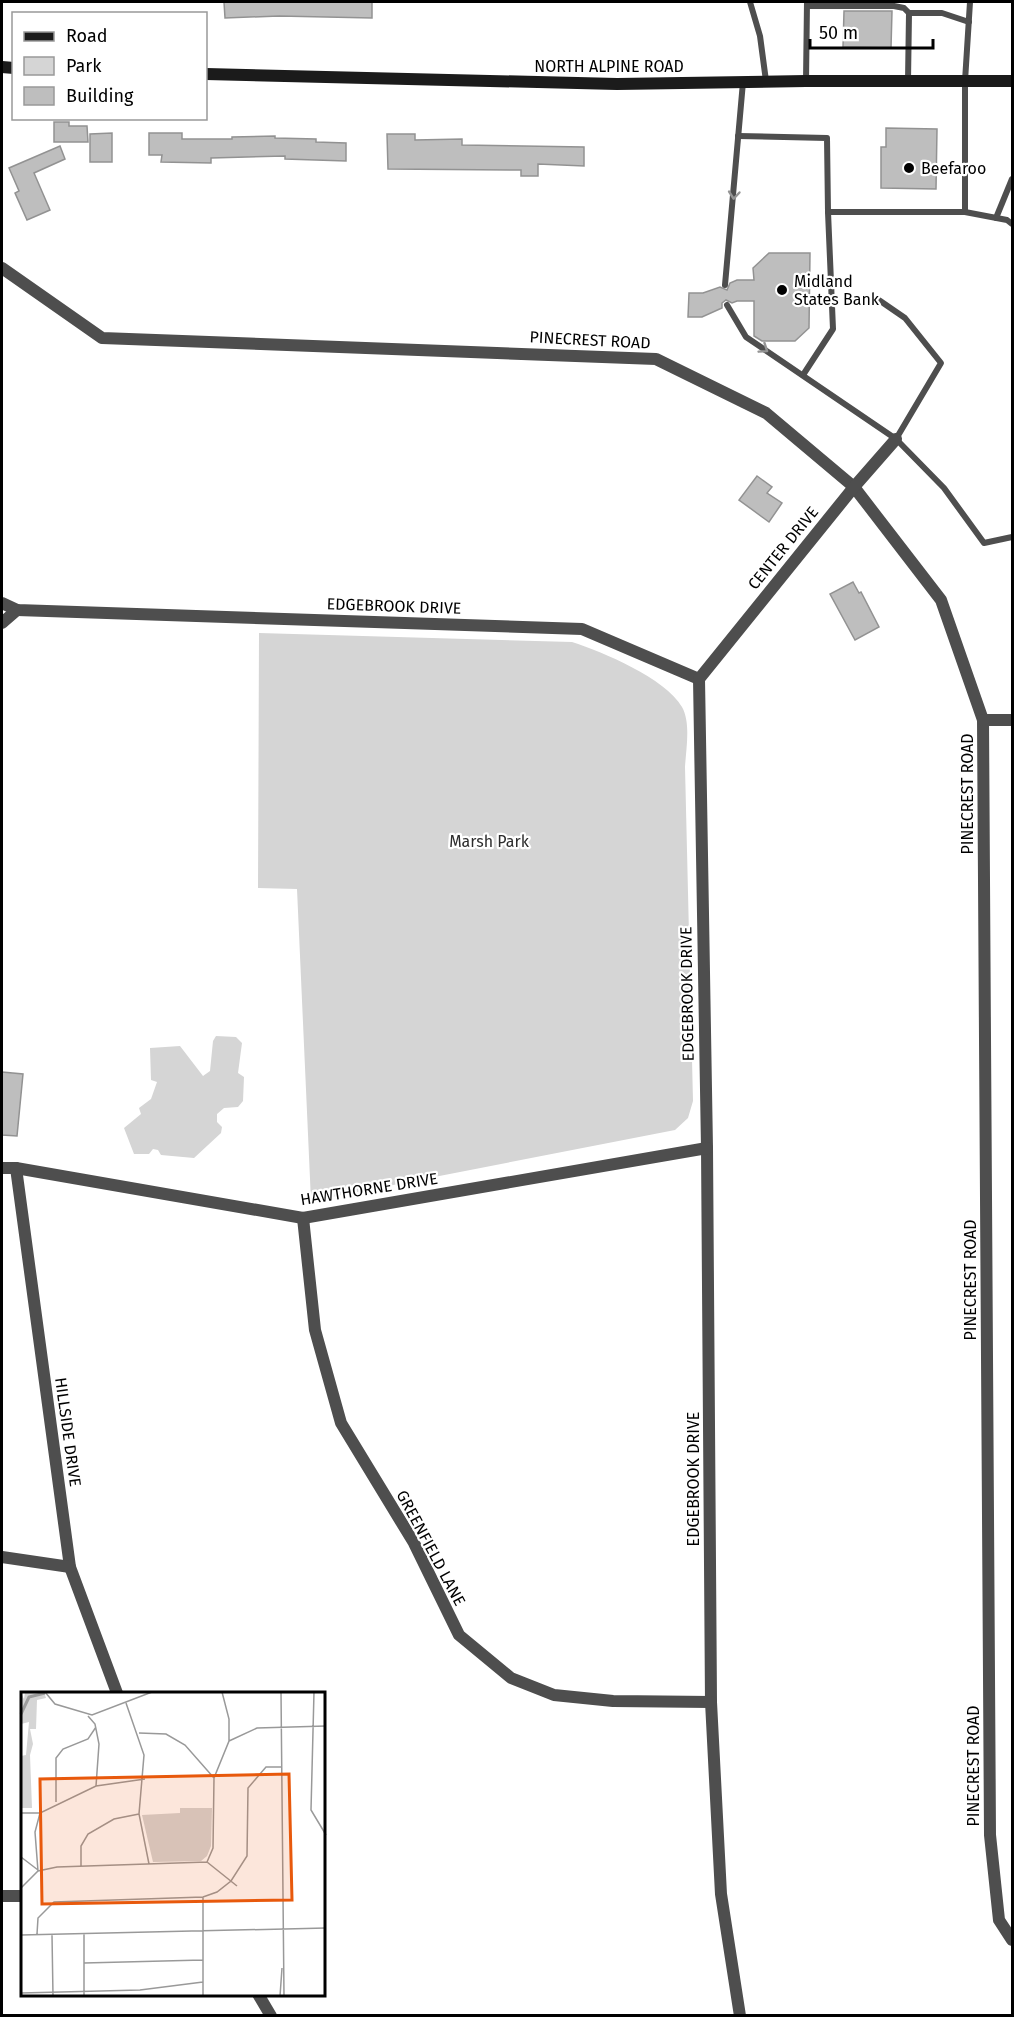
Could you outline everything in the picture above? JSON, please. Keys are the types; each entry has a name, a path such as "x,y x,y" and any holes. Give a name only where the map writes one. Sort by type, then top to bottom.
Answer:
{"main road":[{"name":"NORTH ALPINE ROAD","path":"207,74 617,84 766,81 1012,81"}],"street":[{"name":"PINECREST ROAD","path":"2,268 102,338 656,359 766,413 854,487 941,600 983,720 990,1835 999,1920 1012,1940"},
{"name":"CENTER DRIVE","path":"699,679 854,487 896,439"},
{"name":"EDGEBROOK DRIVE","path":"2,603 17,610 582,629 699,679 711,1702 721,1894 740,2016"},
{"path":"2,623 17,610"},
{"path":"983,720 1012,720"},
{"name":"HAWTHORNE DRIVE","path":"2,1168 16,1168 303,1218 706,1148"},
{"name":"HILLSIDE DRIVE","path":"16,1168 70,1567 117,1692"},
{"name":"GREENFIELD LANE","path":"303,1218 315,1330 341,1423 414,1544 459,1635 511,1678 554,1695 613,1701 711,1702"},
{"path":"2,1557 70,1567"},
{"path":"2,1896 21,1896"},
{"path":"259,1996 271,2016"}],"lane":[{"path":"750,2 760,36 766,81"},
{"path":"965,212 965,81 970,2"},
{"path":"806,81 807,4 894,6 904,8 909,13 942,13 969,22"},
{"path":"908,81 909,13"},
{"path":"725,285 743,82"},
{"path":"738,136 827,138 833,329 803,375"},
{"path":"996,218 1012,179"},
{"path":"828,212 965,212 1007,219 1012,224"},
{"path":"873,296 905,318 941,363 896,439"},
{"path":"727,305 746,337 896,439 944,488 984,543 1012,537"}],"green space":[{"name":"Marsh Park","path":"259,633 572,642 632,667 674,696 685,713 687,728 685,767 693,1101 688,1118 675,1130 311,1201 297,889 258,888"},
{"path":"216,1036 236,1037 242,1043 238,1073 244,1077 243,1101 238,1107 224,1108 217,1114 217,1122 222,1127 221,1133 194,1158 161,1155 158,1150 153,1149 149,1154 134,1154 124,1128 141,1114 139,1108 151,1099 157,1082 151,1080 150,1048 180,1046 203,1076 210,1071 213,1041"}],"building":[{"path":"224,2 372,2 372,18 279,16 225,18"},
{"path":"844,11 892,11 891,48 843,47"},
{"path":"54,122 69,122 69,126 87,126 88,142 54,142"},
{"name":"Beefaroo","path":"886,128 937,129 936,189 881,188 881,147 886,147"},
{"path":"112,133 112,162 90,162 90,134"},
{"path":"149,133 182,133 182,139 275,136 275,138 316,139 316,142 346,143 346,161 285,159 285,156 211,158 211,163 161,162 162,155 149,155"},
{"path":"387,134 415,134 415,140 462,139 462,145 584,147 584,166 538,164 538,176 521,176 521,170 388,169"},
{"path":"60,146 65,159 34,173 50,210 27,220 15,193 19,191 9,168"},
{"name":"Midland States Bank","path":"769,253 810,253 809,328 795,341 762,341 754,336 754,301 732,303 726,300 722,303 722,308 702,317 688,317 689,293 703,293 720,287 727,290 730,283 737,280 754,280 753,268"},
{"path":"757,476 772,487 767,493 782,503 769,522 739,500"},
{"path":"853,582 859,593 861,592 879,627 855,640 830,594"},
{"path":"2,1072 23,1074 17,1136 2,1135"}],"place":[{"name":"Beefaroo","path":"909,168"},
{"name":"Midland States Bank","path":"782,290"}]}
